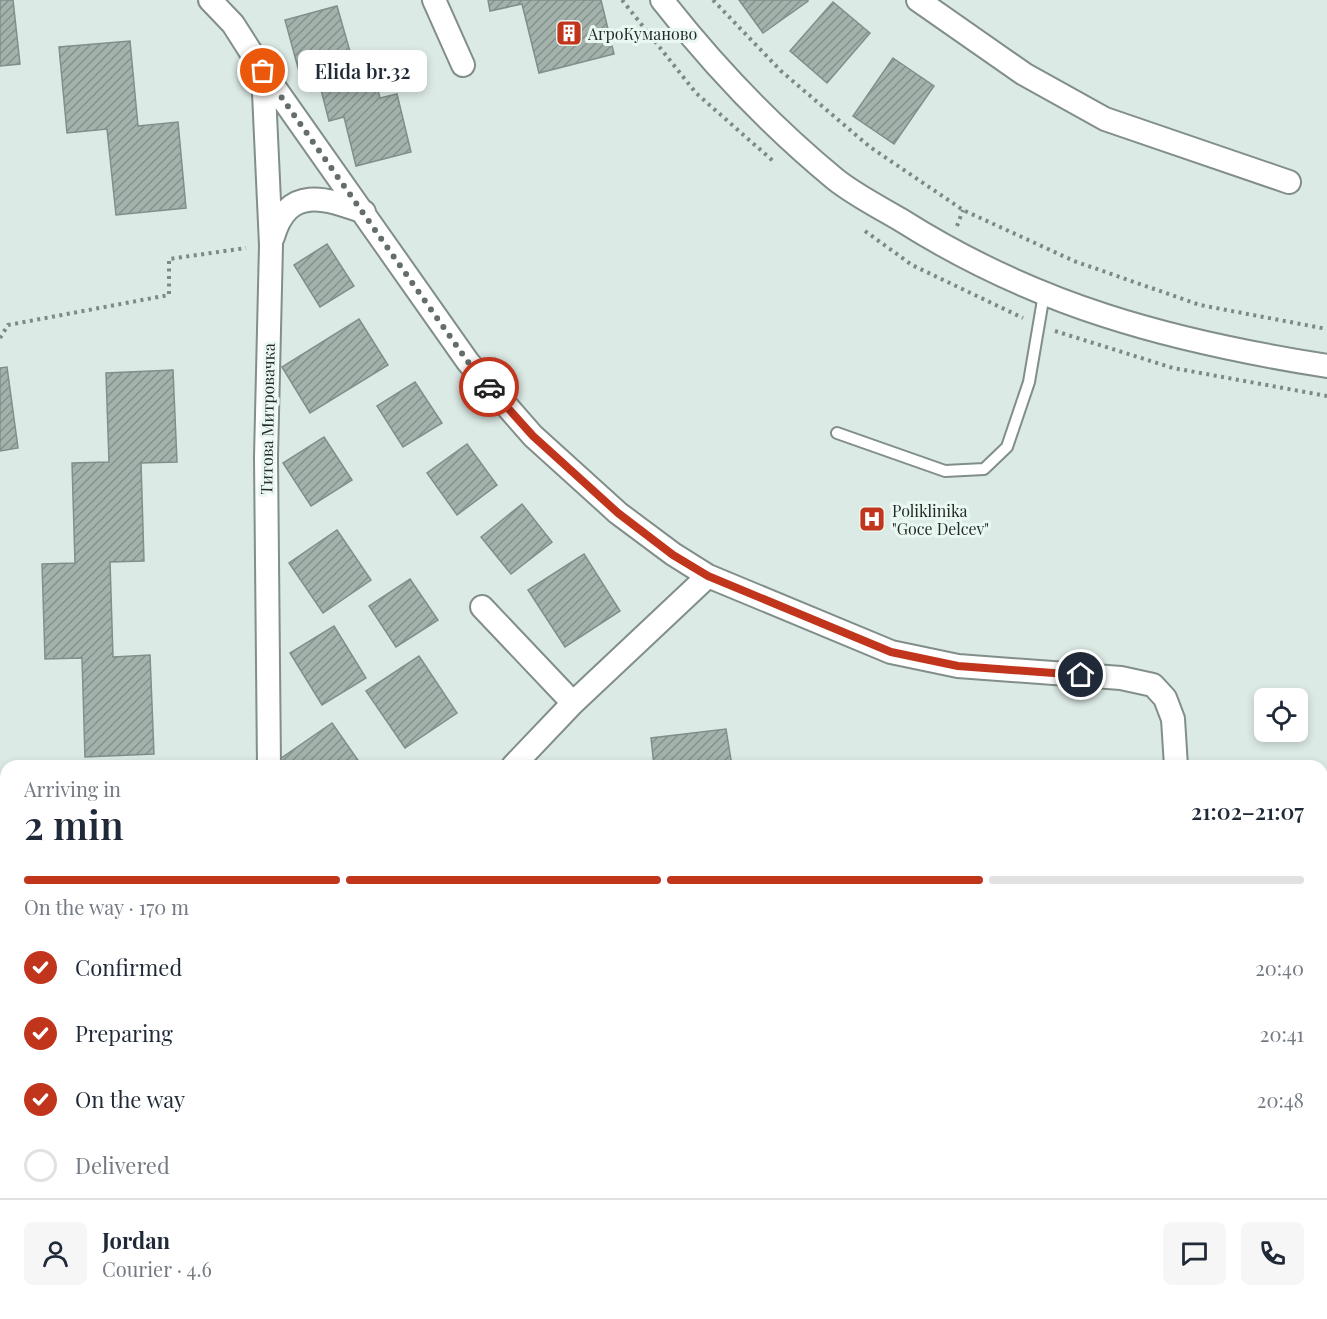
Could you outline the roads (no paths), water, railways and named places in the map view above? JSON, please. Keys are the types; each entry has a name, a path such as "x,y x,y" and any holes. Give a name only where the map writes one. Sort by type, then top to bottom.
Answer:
{"street":[{"path":"210,0 233,24 263,71 468,362 533,436 618,513 673,555 708,576 891,652 958,666 1121,678 1153,685 1165,698 1173,719 1176,760"},
{"path":"434,0 463,65"},
{"path":"662,0 726,74 837,180 949,249 1080,309 1170,336 1327,366"},
{"path":"918,0 1024,74 1105,119 1289,182"},
{"name":"Титова Митровачка","path":"263,71 271,245 266,457 269,760"},
{"path":"271,245 283,216 297,203 309,198 321,198 364,212"},
{"path":"519,760 573,703 708,576"},
{"path":"482,607 573,703"}],"lane":[{"path":"837,433 945,471 984,468 1007,447 1029,382 1044,294"}],"place":[{"name":"АгроКуманово","path":"569,33"},
{"name":"Elida br.32","path":"263,71"},
{"name":"Poliklinika \"Goce Delcev\"","path":"872,519"}]}
